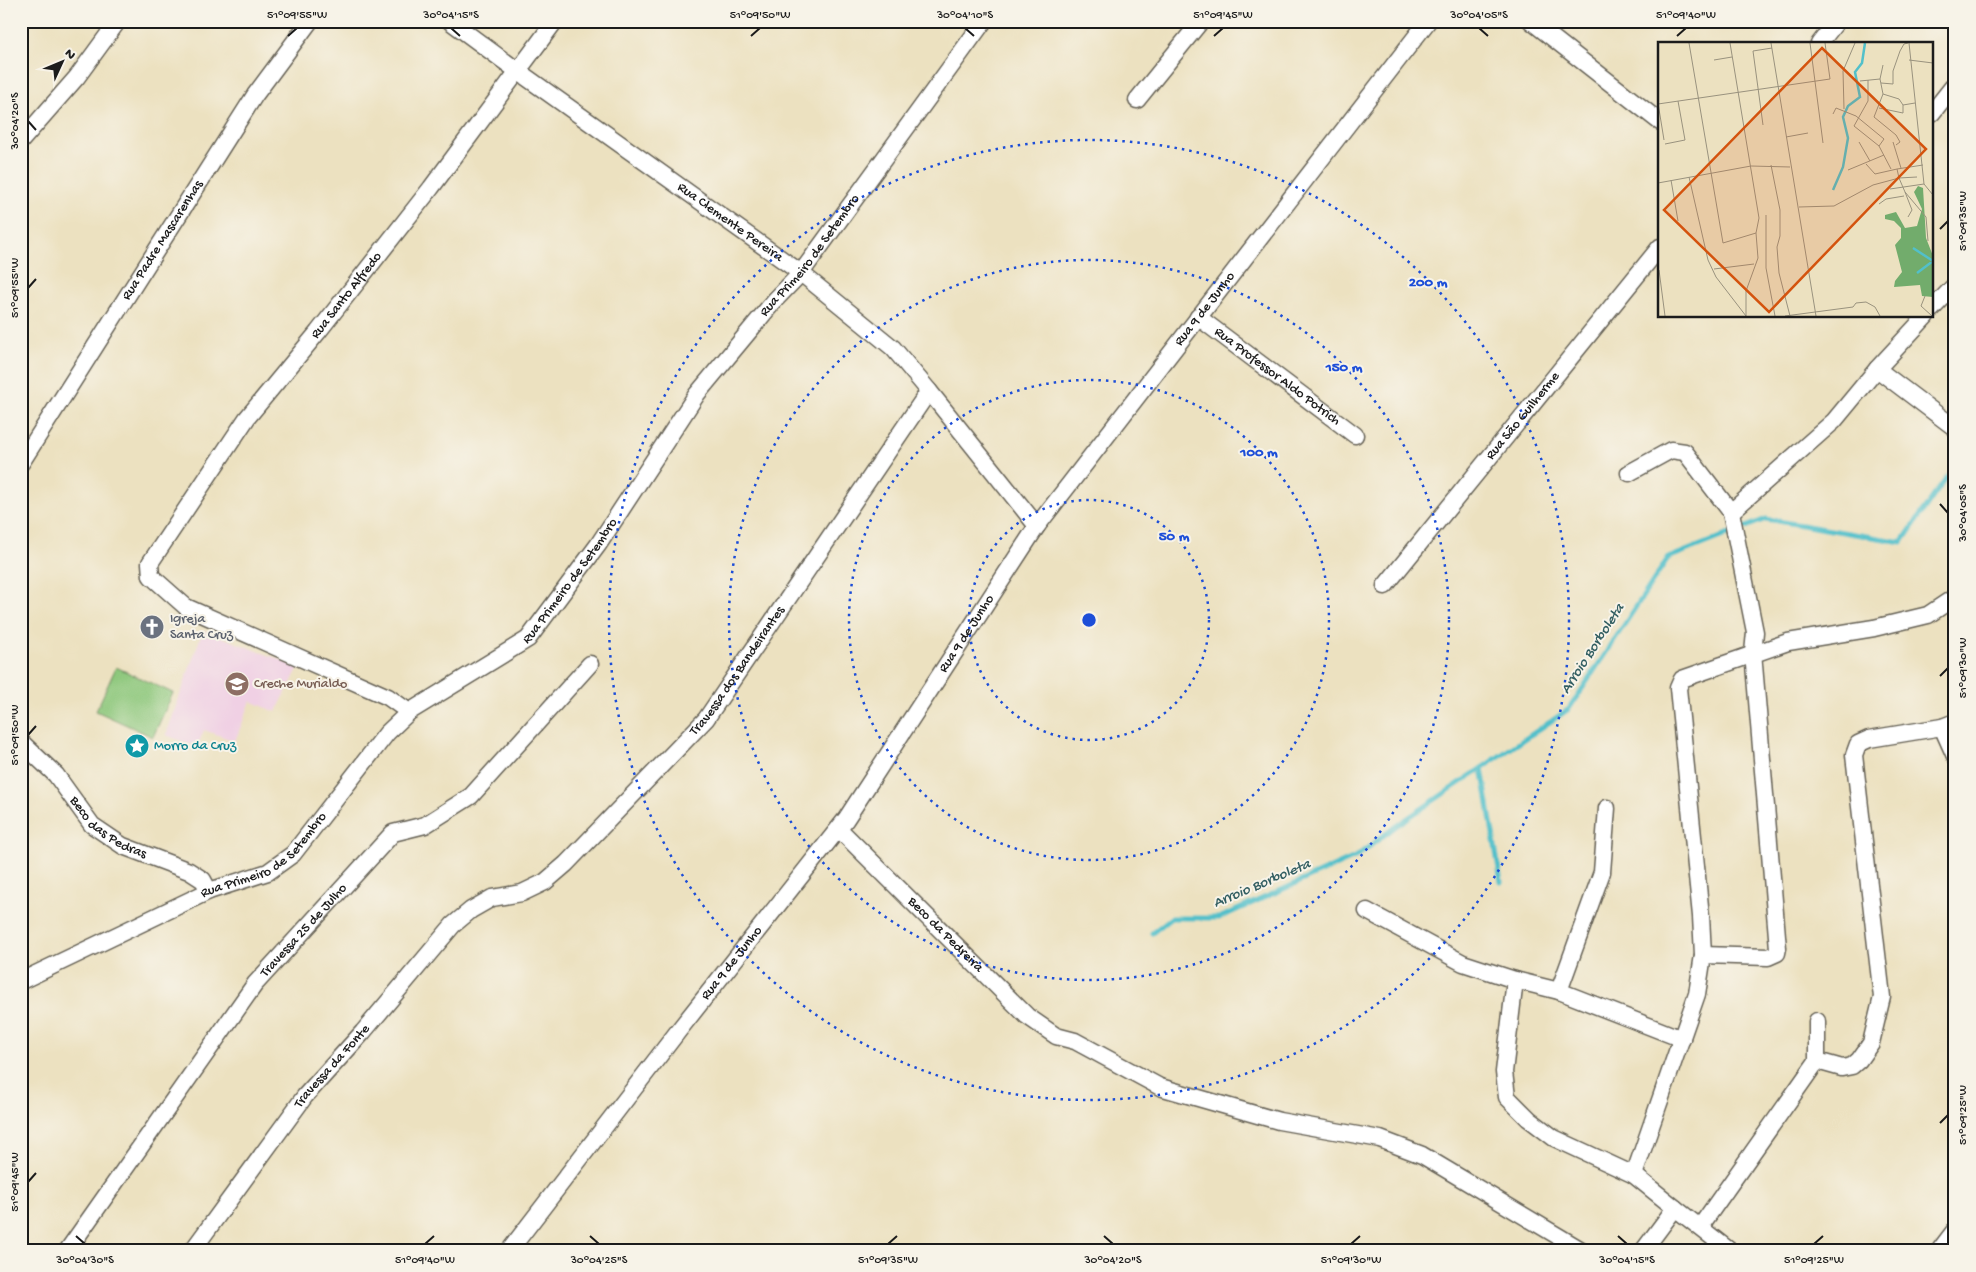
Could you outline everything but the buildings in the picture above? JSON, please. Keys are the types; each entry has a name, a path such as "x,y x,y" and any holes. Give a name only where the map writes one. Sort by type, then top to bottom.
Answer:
{"street":[{"path":"21,141 76,77 118,21"},
{"name":"Rua Padre Mascarenhas","path":"21,463 255,95 310,21"},
{"name":"Rua Clemente Pereira","path":"450,21 801,273 893,348 930,390 1036,526"},
{"name":"Rua Santo Alfredo","path":"409,712 388,697 186,607 151,576 150,562 247,418 318,332 431,188 555,21"},
{"name":"Rua Primeiro de Setembro","path":"21,981 209,892 268,872 292,854 387,733 409,712 528,638 598,545 697,394 775,300 801,273 984,21"},
{"path":"1137,100 1201,21"},
{"name":"Rua 9 de Junho","path":"509,1251 679,1030 839,828 1036,526 1428,21"},
{"path":"1531,21 1658,120"},
{"path":"1821,42 1837,21"},
{"path":"1934,110 1955,84"},
{"name":"Rua São Guilherme","path":"1385,586 1658,249"},
{"path":"1934,307 1955,285"},
{"name":"Rua Professor Aldo Potrich","path":"1198,317 1355,435"},
{"path":"1731,512 1834,420 1877,369 1924,318"},
{"path":"1877,369 1955,428"},
{"name":"Travessa dos Bandeirantes","path":"492,898 522,893 545,882 566,864 706,720 930,390"},
{"path":"1629,473 1671,450 1685,452 1731,512 1755,632 1753,653 1778,948 1776,953 1768,957 1703,955"},
{"path":"1634,1175 1697,994 1703,955 1701,916 1678,688 1682,679 1788,642 1874,628 1928,614 1955,597"},
{"name":"Travessa 25 de Julho","path":"67,1251 255,984 393,832 425,825 471,796 590,664"},
{"path":"1817,1061 1842,1068 1852,1066 1859,1060 1871,1043 1882,997 1854,755 1858,744 1869,739 1949,724 1955,756"},
{"name":"Beco das Pedras","path":"21,742 56,775 92,825 123,846 188,871 203,880 209,892"},
{"path":"1560,991 1602,872 1607,808"},
{"name":"Beco da Pedreira","path":"839,828 1027,1016 1056,1036 1075,1041 1160,1087 1279,1121 1380,1139 1422,1155 1583,1251"},
{"name":"Travessa da Fonte","path":"192,1251 304,1096 363,1032 453,925 471,910 492,898"},
{"path":"1367,911 1463,962 1515,980 1560,991 1682,1040"},
{"path":"1515,980 1504,1072 1507,1096 1529,1119 1554,1138 1634,1175 1730,1251"},
{"path":"1700,1227 1817,1061 1817,1021"},
{"path":"1643,1251 1674,1208"},
{"path":"1939,1251 1955,1230"}],"shaded area":[{"name":"Creche Murialdo","path":"203,630 299,667 276,712 251,701 235,741 204,730 197,747 166,735"}],"green space":[{"path":"116,667 173,693 153,737 96,711"}],"waterway":[{"name":"Arroio Borboleta","path":"1152,933 1171,918 1219,918 1357,856 1396,826 1569,709 1668,558 1766,519 1902,542 1955,465"},
{"path":"1482,768 1501,882"}],"place":[{"name":"Igreja Santa Cruz","path":"152,627"},
{"name":"Creche Murialdo","path":"237,684"},
{"name":"Morro da Cruz","path":"137,746"}]}
